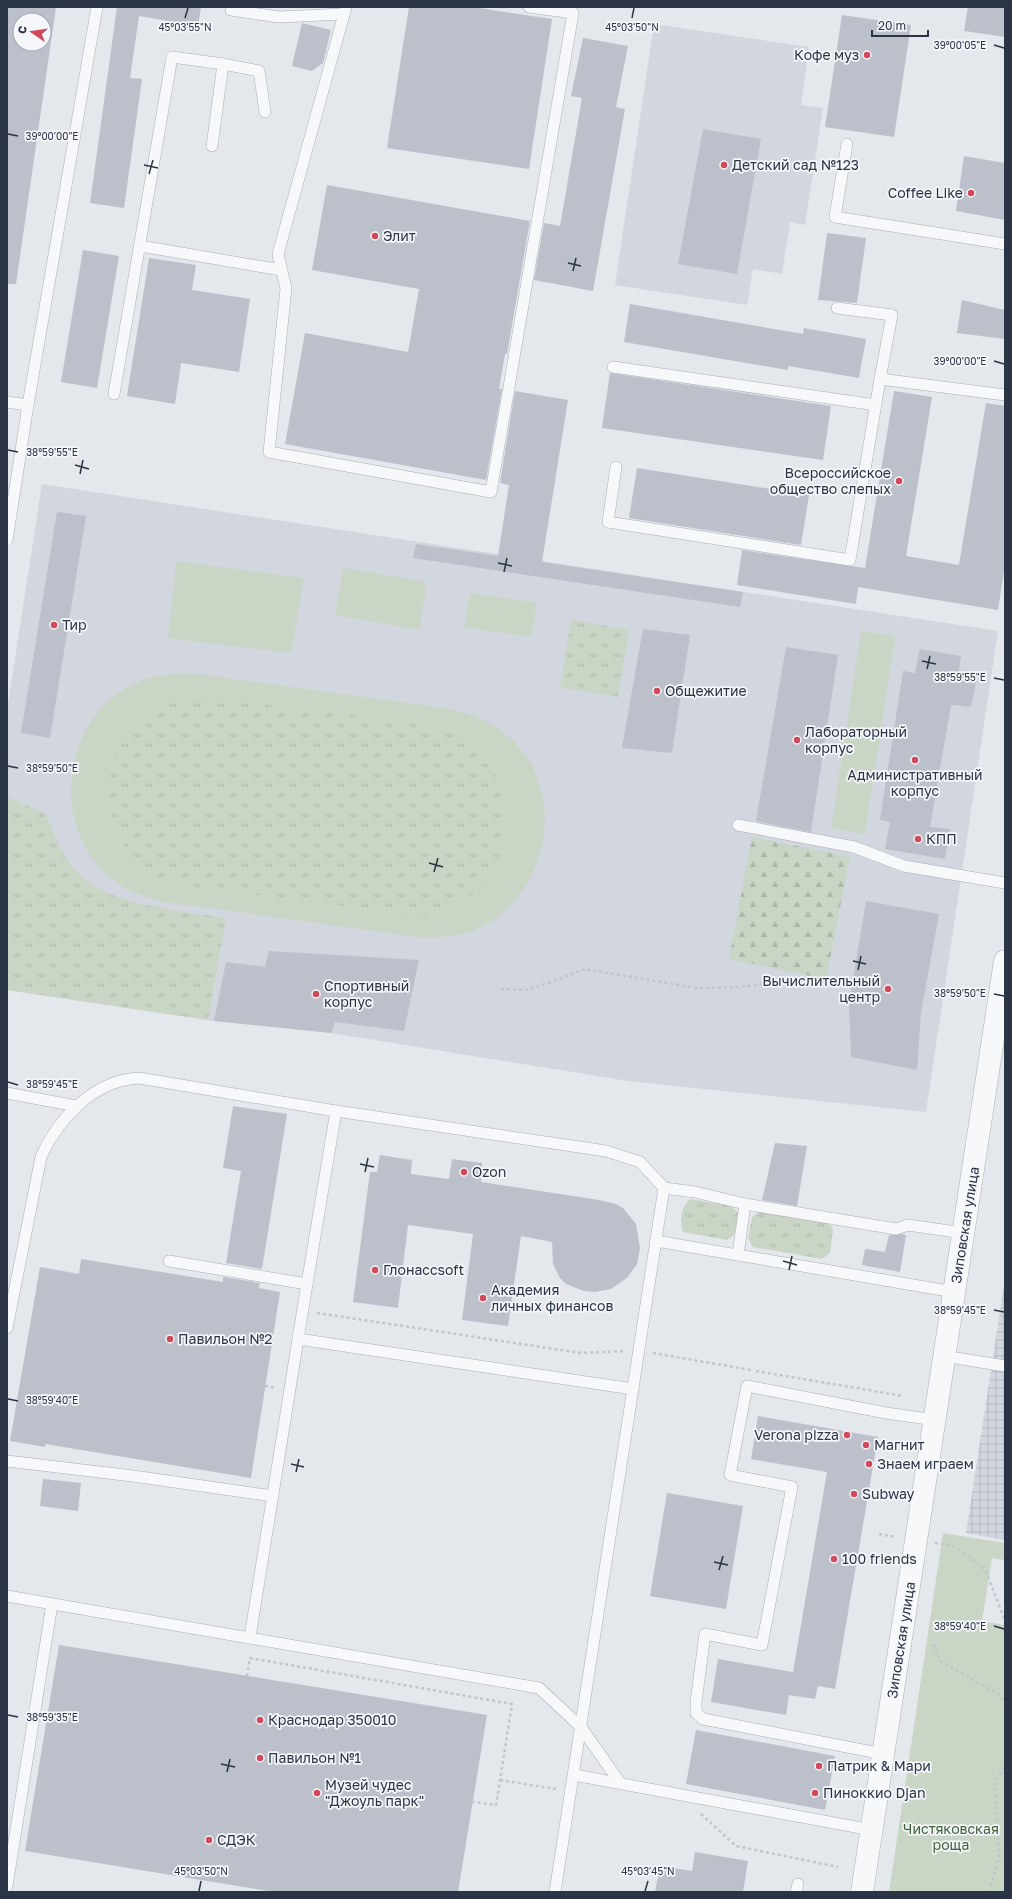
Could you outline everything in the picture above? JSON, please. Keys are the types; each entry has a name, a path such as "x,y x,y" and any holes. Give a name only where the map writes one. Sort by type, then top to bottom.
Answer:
{"street":[{"name":"Зиповская улица","path":"862,1892 1005,961"}],"lane":[{"path":"7,540 28,405 97,7"},
{"path":"232,7 232,10 279,17 345,11 278,254 286,288 269,452 491,492 573,13 529,7"},
{"path":"114,394 172,57 259,71 265,112"},
{"path":"212,146 223,64"},
{"path":"847,144 835,217 1005,244"},
{"path":"140,246 281,270"},
{"path":"616,467 608,522 850,560 892,315 837,308"},
{"path":"613,367 876,405"},
{"path":"880,379 1005,395"},
{"path":"7,402 28,405"},
{"path":"738,825 854,847 904,866 1005,883"},
{"path":"7,1328 41,1157 62,1121 76,1106 109,1084 125,1078 138,1078 336,1111 606,1150 640,1162 664,1188 695,1192 745,1204 896,1229 908,1225 963,1233"},
{"path":"7,1094 76,1106"},
{"path":"245,1637 273,1496 336,1111"},
{"path":"556,1892 664,1188"},
{"path":"738,1255 745,1204"},
{"path":"656,1241 954,1292"},
{"path":"169,1261 307,1284"},
{"path":"298,1339 633,1389"},
{"path":"944,1356 1005,1366"},
{"path":"883,1754 703,1719 696,1713 696,1702 705,1634 762,1645 792,1487 730,1475 747,1386 886,1413 935,1420"},
{"path":"7,1461 133,1476 273,1496"},
{"path":"7,1596 380,1662 539,1688 581,1727 620,1783"},
{"path":"7,1886 52,1604"},
{"path":"574,1775 872,1830"}],"path":[{"path":"501,989 525,990 585,969 697,988 738,987 788,981 848,985"},
{"path":"303,1310 581,1353 639,1350 903,1396"},
{"path":"265,1386 279,1388"},
{"path":"952,1545 984,1570 1005,1621"},
{"path":"245,1637 250,1658 247,1676"},
{"path":"934,1644 940,1661 964,1673 997,1693 1005,1702"},
{"path":"250,1658 512,1704 496,1806 473,1802"},
{"path":"989,1892 999,1857 995,1782 1005,1765"},
{"path":"500,1780 571,1791"},
{"path":"699,1813 736,1846 838,1867"}],"shaded area":[{"name":"Детский сад №123","path":"654,24 809,47 801,105 823,108 805,225 790,222 782,274 753,269 747,305 615,285"},
{"path":"42,484 998,631 926,1112 628,1081 331,1033 214,1021 7,990 7,710"},
{"path":"1005,1279 1005,1540 966,1533"}],"green space":[{"path":"176,561 304,578 291,653 168,638"},
{"path":"343,568 427,582 419,630 335,615"},
{"path":"470,593 537,603 531,637 464,627"},
{"path":"571,620 629,630 618,697 560,687"},
{"path":"861,631 895,636 865,834 831,828"},
{"path":"178,673 198,674 450,709 478,717 502,731 516,744 532,767 542,793 545,820 542,847 532,873 518,897 498,916 474,930 453,936 418,937 165,902 144,896 125,888 113,880 93,860 80,836 73,809 71,782 76,755 86,729 102,707 124,689 150,678","holes":["199,695 427,725 445,729 462,737 472,744 487,759 497,777 504,797 506,817 505,838 499,858 489,877 475,893 469,898 447,909 416,916 176,884 156,876 143,866 132,855 116,828 109,798 109,782 116,753 131,727 141,717 161,704 183,697"]},
{"path":"199,695 427,725 445,729 462,737 472,744 487,759 497,777 504,797 506,817 505,838 499,858 489,877 475,893 455,906 416,916 188,886 176,884 156,876 132,855 116,828 109,798 109,782 112,766 116,753 123,740 131,727 141,717 161,704 183,697"},
{"path":"7,797 45,813 70,864 83,878 97,887 113,895 151,906 226,918 208,1020 7,990"},
{"path":"752,837 850,857 826,979 729,959"},
{"path":"690,1199 730,1206 739,1213 734,1235 727,1240 683,1232 681,1223 682,1214"},
{"path":"760,1211 826,1221 833,1229 830,1253 822,1259 753,1247 748,1238 752,1217"},
{"name":"Чистяковская роща","path":"943,1533 1005,1543 1005,1560 992,1558 982,1621 1005,1625 1005,1892 889,1892"}],"building":[{"path":"7,7 56,7 52,35 52,12 12,12 12,52 50,52 16,284 7,284"},
{"path":"117,7 201,7 198,26 139,16 130,78 142,79 124,208 90,203"},
{"path":"409,7 472,7 552,19 529,169 387,148"},
{"path":"968,7 1005,7 1005,37 964,31"},
{"path":"842,15 911,25 894,137 825,127"},
{"path":"302,23 331,30 323,63 312,71 292,66"},
{"path":"583,38 628,46 616,107 625,109 593,291 534,280 544,223 560,226 582,98 571,96"},
{"path":"703,129 761,139 737,274 678,264"},
{"path":"964,156 1005,163 1005,220 956,211"},
{"path":"327,185 530,221 507,354 505,354 499,389 502,389 486,480 285,444 305,333 408,352 419,289 312,270"},
{"path":"827,233 866,238 857,303 818,300"},
{"path":"83,250 119,256 97,388 61,382"},
{"path":"149,258 196,265 192,290 250,299 239,372 181,363 175,404 127,396"},
{"path":"962,300 1005,310 1005,339 957,333"},
{"path":"630,304 803,334 804,328 866,339 859,378 788,366 788,370 624,342"},
{"path":"610,373 831,406 823,460 602,428"},
{"path":"515,391 568,400 542,562 743,592 740,607 413,558 416,544 498,556 509,485 500,483"},
{"name":"Всероссийское общество слепых","path":"894,391 932,397 906,556 959,565 986,403 1005,406 1005,565 998,610 858,587 856,604 737,585 742,550 865,568"},
{"path":"637,468 809,495 801,545 629,518"},
{"name":"Тир","path":"57,512 86,516 50,738 21,733"},
{"name":"Общежитие","path":"643,629 690,635 672,753 622,748"},
{"name":"Лабораторный корпус","path":"786,647 838,655 811,832 756,821"},
{"name":"Административный корпус","path":"920,649 961,656 958,677 977,678 971,707 951,705 930,827 950,829 945,859 885,849 890,822 880,820 903,671 915,673"},
{"name":"Вычислительный центр","path":"866,901 939,914 921,1013 917,1070 851,1057 849,1003"},
{"name":"Спортивный корпус","path":"269,951 419,960 404,1031 335,1022 331,1033 214,1021 226,962 265,967"},
{"path":"233,1106 287,1114 262,1269 226,1263 241,1171 223,1168"},
{"path":"775,1143 807,1146 797,1206 762,1200"},
{"path":"380,1155 412,1160 411,1174 449,1179 452,1159 482,1163 481,1182 599,1200 616,1204 624,1209 636,1224 640,1248 637,1264 627,1278 611,1289 595,1292 584,1291 566,1284 560,1278 553,1264 552,1242 521,1236 508,1326 462,1320 473,1234 408,1225 398,1308 353,1302 370,1172 377,1172"},
{"path":"889,1235 906,1235 900,1272 862,1265 865,1249 885,1252"},
{"name":"Павильон №2","path":"81,1259 223,1282 223,1277 260,1283 259,1288 280,1292 251,1478 45,1444 45,1447 10,1441 40,1267 79,1274"},
{"path":"758,1416 878,1437 835,1689 818,1686 815,1699 789,1695 786,1715 711,1702 718,1659 793,1672 827,1472 751,1459"},
{"path":"43,1479 81,1483 78,1511 40,1506"},
{"path":"667,1493 743,1506 726,1609 650,1596"},
{"name":"Павильон №1","path":"59,1645 487,1715 458,1892 274,1892 25,1851"},
{"path":"696,1730 835,1756 825,1810 686,1784"},
{"path":"695,1852 748,1861 743,1892 655,1892 660,1866 692,1871"}],"place":[{"name":"Кофе муз","path":"867,55"},
{"name":"Детский сад №123","path":"724,165"},
{"name":"Coffee Like","path":"971,193"},
{"name":"Элит","path":"375,236"},
{"name":"Всероссийское общество слепых","path":"899,481"},
{"name":"Тир","path":"54,625"},
{"name":"Общежитие","path":"657,691"},
{"name":"Лабораторный корпус","path":"797,740"},
{"name":"Административный корпус","path":"915,760"},
{"name":"КПП","path":"918,839"},
{"name":"Вычислительный центр","path":"888,989"},
{"name":"Спортивный корпус","path":"316,994"},
{"name":"Ozon","path":"464,1172"},
{"name":"Глонассsoft","path":"375,1270"},
{"name":"Академия личных финансов","path":"483,1298"},
{"name":"Павильон №2","path":"170,1339"},
{"name":"Verona pizza","path":"847,1435"},
{"name":"Магнит","path":"866,1445"},
{"name":"Знаем играем","path":"869,1464"},
{"name":"Subway","path":"854,1494"},
{"name":"100 friends","path":"834,1559"},
{"name":"Краснодар 350010","path":"260,1720"},
{"name":"Павильон №1","path":"260,1758"},
{"name":"Патрик & Мари","path":"819,1766"},
{"name":"Музей чудес \"Джоуль парк\"","path":"317,1793"},
{"name":"Пиноккио Djan","path":"815,1793"},
{"name":"СДЭК","path":"209,1840"}]}
